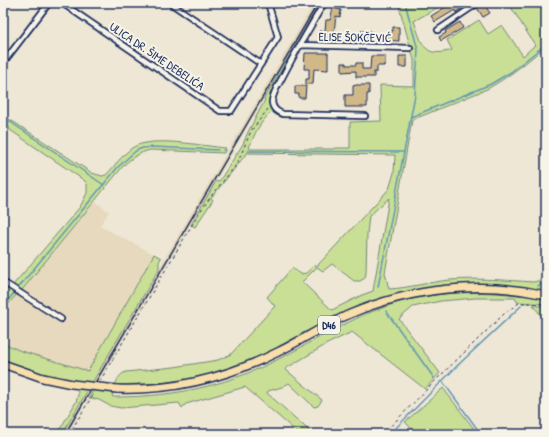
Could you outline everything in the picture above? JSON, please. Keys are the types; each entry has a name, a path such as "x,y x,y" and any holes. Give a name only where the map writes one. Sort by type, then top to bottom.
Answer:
{"main road":[{"name":"D46","path":"3,364 43,378 96,388 131,390 168,386 194,382 254,364 351,314 378,304 408,296 441,290 475,288 517,290 546,295"}],"street":[{"path":"3,64 50,3"},
{"name":"ULICA DR. ŠIME DEBELIĆA","path":"62,3 220,111 232,111 261,64"},
{"path":"170,3 261,64 278,37 268,3"},
{"path":"324,3 276,89 272,100 273,104 276,110 283,114 365,116"},
{"path":"438,30 478,3"},
{"name":"ELISE ŠOKČEVIĆ","path":"300,45 410,48"},
{"path":"3,282 61,319"}],"path":[{"path":"100,382 199,213 214,191 237,164 252,131 262,116 273,104"},
{"path":"383,434 506,312 519,303 546,305"},
{"path":"70,434 96,389"}],"shaded area":[{"path":"314,3 320,3 68,434 62,434"},
{"path":"95,201 109,212 100,226 154,254 88,371 21,351 3,343 3,310"}],"green space":[{"path":"320,3 323,3 273,95 273,110 259,127 249,148 350,148 350,122 381,121 380,85 414,86 414,60 398,3 444,4 414,21 422,42 429,51 442,52 452,50 447,40 479,20 488,34 502,25 523,56 535,45 509,4 540,3 546,11 546,46 510,74 487,89 412,120 385,273 389,289 460,279 533,282 538,281 546,275 546,292 443,287 329,320 280,348 222,372 199,378 162,383 116,385 112,396 113,397 132,397 170,393 224,381 260,368 356,318 390,305 409,300 448,294 487,293 546,299 546,304 517,302 515,298 476,298 441,301 413,307 399,319 440,373 425,389 352,332 327,344 285,369 322,400 318,406 314,407 289,383 282,387 268,391 267,393 313,434 299,434 245,387 186,404 182,408 179,403 121,408 110,406 99,400 89,398 97,384 115,385 119,377 126,372 174,367 218,360 231,354 275,306 267,297 292,268 301,274 306,273 315,265 317,266 389,189 394,173 395,155 247,153 211,198 213,200 195,227 191,225 216,181 217,182 220,180 243,144 265,100 264,99","holes":["389,198 373,291 332,310 302,282 317,267 323,271 332,264 354,281 360,281 365,278 369,216"]},
{"path":"3,115 92,173 102,176 106,175 128,151 140,144 151,142 177,142 226,148 224,153 150,150 133,158 124,165 22,290 13,285 80,207 87,193 87,184 85,181 10,130 3,122"},
{"path":"154,254 161,258 159,262 159,269 62,434 57,434 76,402 78,395 77,381 43,374 3,360 3,343 21,351 88,371"},
{"path":"3,285 17,294 3,310"},
{"path":"533,305 546,307 546,322"},
{"path":"443,388 478,434 417,434 405,422"}],"building":[{"path":"452,3 457,3 461,9 456,12 455,10 435,22 431,16"},
{"path":"482,3 490,13 483,17 477,8"},
{"path":"333,8 341,10 340,17 336,16 334,32 337,31 337,42 332,42 332,39 319,39 319,31 325,31 326,20 330,20"},
{"path":"460,22 463,28 441,41 439,37 446,33 445,31"},
{"path":"393,27 399,27 399,41 380,40 380,35 391,35"},
{"path":"361,31 371,31 371,38 369,38 369,41 361,41"},
{"path":"305,53 328,53 328,70 314,69 313,84 306,84 306,79 309,79 309,69 304,69"},
{"path":"371,56 385,56 384,66 377,66 377,72 374,72 374,77 356,77 356,71 342,72 342,63 346,63 346,65 356,65 356,63 362,63 362,69 370,69"},
{"path":"399,56 407,56 407,67 399,67"},
{"path":"369,85 367,107 345,107 345,95 353,95 353,86"},
{"path":"295,86 306,86 305,98 299,98 299,94 295,94"}],"waterway":[{"path":"378,287 415,95 418,50 405,3"},
{"path":"411,117 491,84 511,72 546,44"},
{"path":"3,117 104,185"},
{"path":"18,288 118,167 137,150 152,147 218,150"},
{"path":"248,151 404,152"},
{"path":"538,286 546,278"},
{"path":"3,306 15,292"},
{"path":"390,434 458,365 521,306"},
{"path":"386,311 434,378"},
{"path":"443,382 481,434"}],"railway":[{"path":"65,434 318,3"}]}
